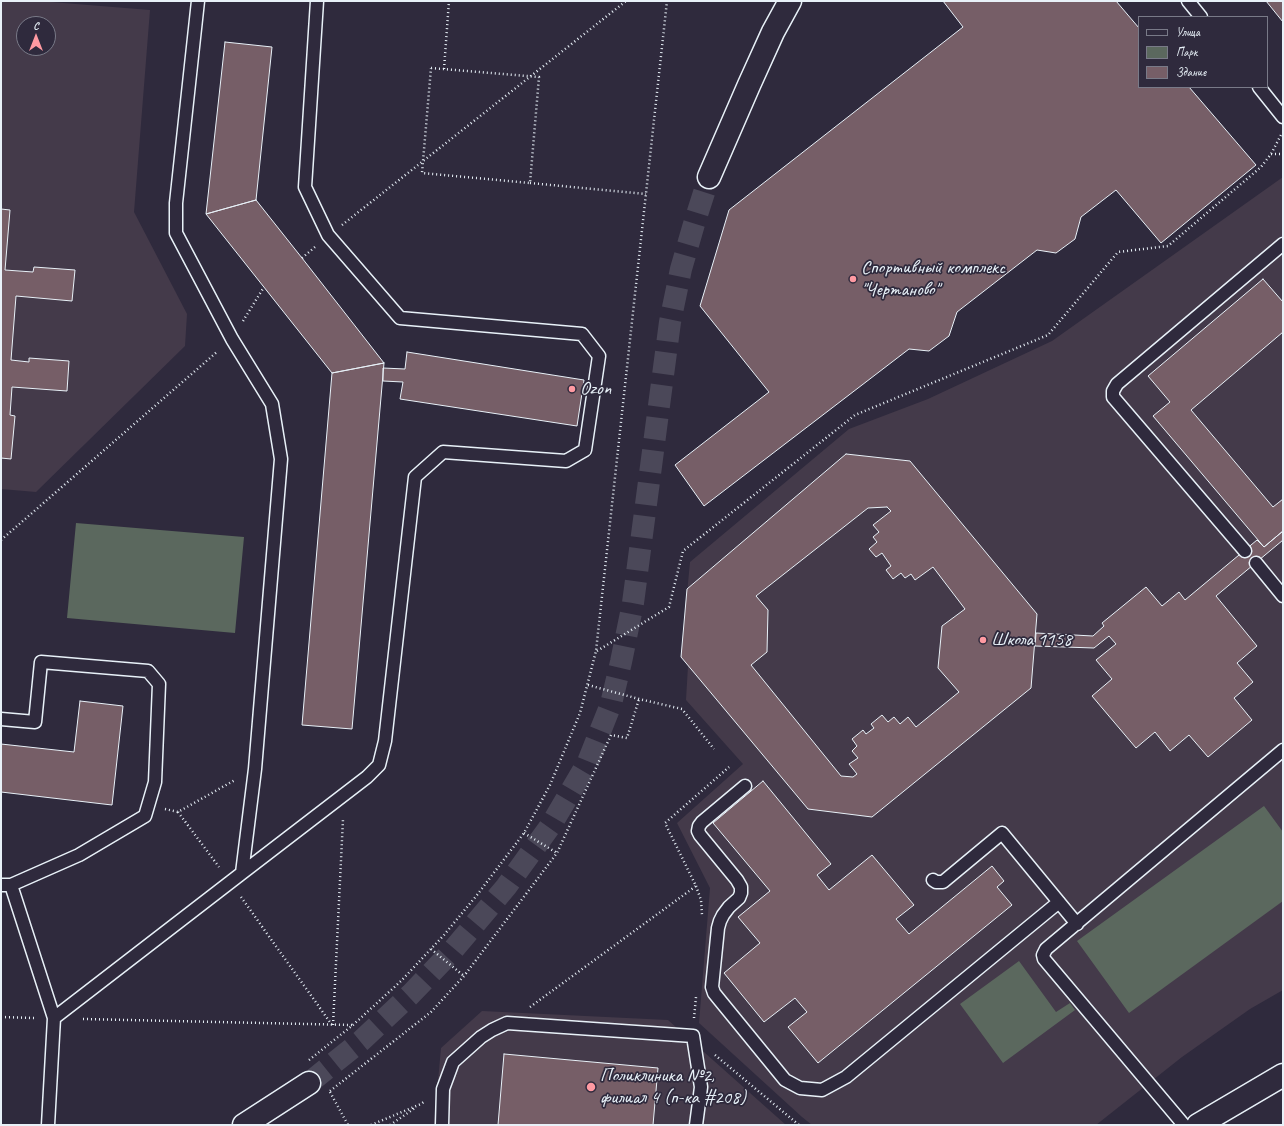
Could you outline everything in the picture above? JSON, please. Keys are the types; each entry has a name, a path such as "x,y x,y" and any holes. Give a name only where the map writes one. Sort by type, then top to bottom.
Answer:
{"street":[{"path":"709,178 749,84 773,32 790,1"},
{"path":"1198,1125 1283,1075"},
{"path":"244,1125 316,1078"}],"lane":[{"path":"198,1 176,203 176,233 232,339 272,404 282,459 255,769 242,873"},
{"path":"54,1018 344,794 379,765 385,741 415,477 443,452 566,461 585,450 599,356 582,334 400,318 328,236 305,187 318,1"},
{"path":"1188,1 1200,16"},
{"path":"1260,88 1283,117"},
{"path":"1245,551 1113,397 1113,391 1117,384 1283,244"},
{"path":"1256,563 1283,596"},
{"path":"1,719 35,722 41,662 148,671 159,684 155,782 145,816 79,855 6,885 54,1018 48,1125"},
{"path":"1184,1125 1044,959 1043,955 1046,949 1283,750"},
{"path":"745,786 702,822 698,831 741,887 739,898 726,911 720,921 712,987 714,993 785,1080 800,1088 822,1090 846,1077 1059,902"},
{"path":"933,880 936,882 943,882 1002,833 1077,924"},
{"path":"442,1125 443,1089 453,1062 481,1037 492,1030 507,1024 693,1036 701,1087 696,1125"}],"path":[{"path":"444,69 449,1"},
{"path":"302,258 626,1"},
{"path":"348,1125 330,1092 316,1078 309,1060 353,1026 401,981 431,949 477,895 524,833 550,785 580,713 588,685 596,651 667,1"},
{"path":"530,183 539,77 431,68 422,173 646,194"},
{"path":"596,651 669,607 683,551 855,415 1048,336 1118,252 1168,246 1261,167 1271,154 1283,131"},
{"path":"1271,154 1283,154"},
{"path":"1,540 232,339 264,287"},
{"path":"588,685 682,710 714,749"},
{"path":"330,1092 431,1012 464,976 557,853 611,735 627,738 639,699"},
{"path":"507,1024 696,886 665,823 729,767"},
{"path":"148,806 178,812 255,769"},
{"path":"333,1025 344,794"},
{"path":"178,812 333,1025"},
{"path":"524,833 557,853"},
{"path":"431,949 464,976"},
{"path":"1,1017 353,1026"},
{"path":"693,1036 799,1125"},
{"path":"390,1125 443,1089"},
{"path":"371,1125 420,1104"}],"shaded area":[{"path":"1,1 39,1 150,10 134,212 187,314 185,346 36,492 1,489"},
{"name":"Школа 1158","path":"1283,177 1283,990 1250,1009 1182,1057 1096,1125 812,1125 699,1023 710,888 677,823 743,764 686,700 688,666 681,657 690,562 849,429 928,399 1052,341"},
{"name":"Поликлиника №2, филиал 4 (п-ка #208)","path":"482,1011 668,1020 786,1125 434,1125 441,1048"}],"green space":[{"path":"76,523 244,537 235,633 67,618"},
{"path":"1264,806 1283,832 1283,901 1129,1013 1077,941"},
{"path":"1019,961 1056,1012 1070,1003 1075,1010 1003,1063 960,1004"}],"building":[{"name":"Спортивный комплекс \"Чертаново\"","path":"943,1 1116,1 1138,27 1138,88 1190,88 1256,165 1161,243 1116,190 1081,217 1075,239 1056,253 1037,250 957,312 949,336 929,351 909,349 704,506 675,465 769,392 700,306 729,210 963,27"},
{"path":"1266,1 1283,1 1283,22"},
{"path":"225,42 272,47 256,200 206,214"},
{"path":"256,200 384,363 332,373 206,214"},
{"path":"1,209 10,210 5,270 33,272 34,267 75,270 72,301 16,296 11,360 29,362 29,358 69,361 67,391 12,387 10,415 15,416 11,459 1,458"},
{"path":"1263,279 1283,302 1283,332 1191,410 1273,507 1283,499 1283,531 1264,547 1153,416 1170,402 1148,376"},
{"path":"407,352 584,380 577,426 400,399 403,382 383,381 383,368 405,369"},
{"path":"384,363 352,729 302,725 332,373"},
{"path":"846,454 910,461 1037,614 1031,688 872,817 808,809 681,657 687,589","holes":["887,507 891,511 873,525 879,532 873,537 877,542 869,549 876,557 882,553 891,566 886,570 893,579 901,573 905,578 911,574 915,580 933,567 965,609 942,626 938,668 959,692 916,727 908,717 900,724 894,717 888,722 882,715 871,724 874,728 866,734 863,730 852,739 857,746 852,751 858,758 849,764 857,774 853,777 841,776 751,665 767,652 768,610 756,596 868,508"]},
{"path":"1283,531 1283,540 1216,596 1257,646 1237,663 1253,682 1234,698 1252,720 1208,757 1189,735 1170,751 1155,732 1136,748 1092,696 1112,679 1096,660 1116,644 1109,636 1094,648 1035,646 1036,633 1093,636 1104,626 1102,623 1146,587 1162,606 1179,592 1185,600 1257,540 1264,547"},
{"path":"80,701 123,706 112,805 1,792 1,744 74,752"},
{"path":"763,781 831,864 817,875 829,890 872,855 914,905 896,919 909,934 992,866 1004,881 997,887 1012,905 818,1063 788,1027 807,1012 795,998 764,1022 724,973 760,943 738,917 770,891 713,823"},
{"path":"504,1054 658,1068 653,1125 498,1125"}],"tunnel":[{"path":"309,1083 361,1041 411,994 453,950 506,887 551,825 588,762 611,704 621,662 633,603 670,322 681,269 709,177"}],"place":[{"name":"Спортивный комплекс \"Чертаново\"","path":"853,279"},
{"name":"Ozon","path":"572,389"},
{"name":"Школа 1158","path":"983,640"},
{"name":"Поликлиника №2, филиал 4 (п-ка #208)","path":"591,1087"}]}
